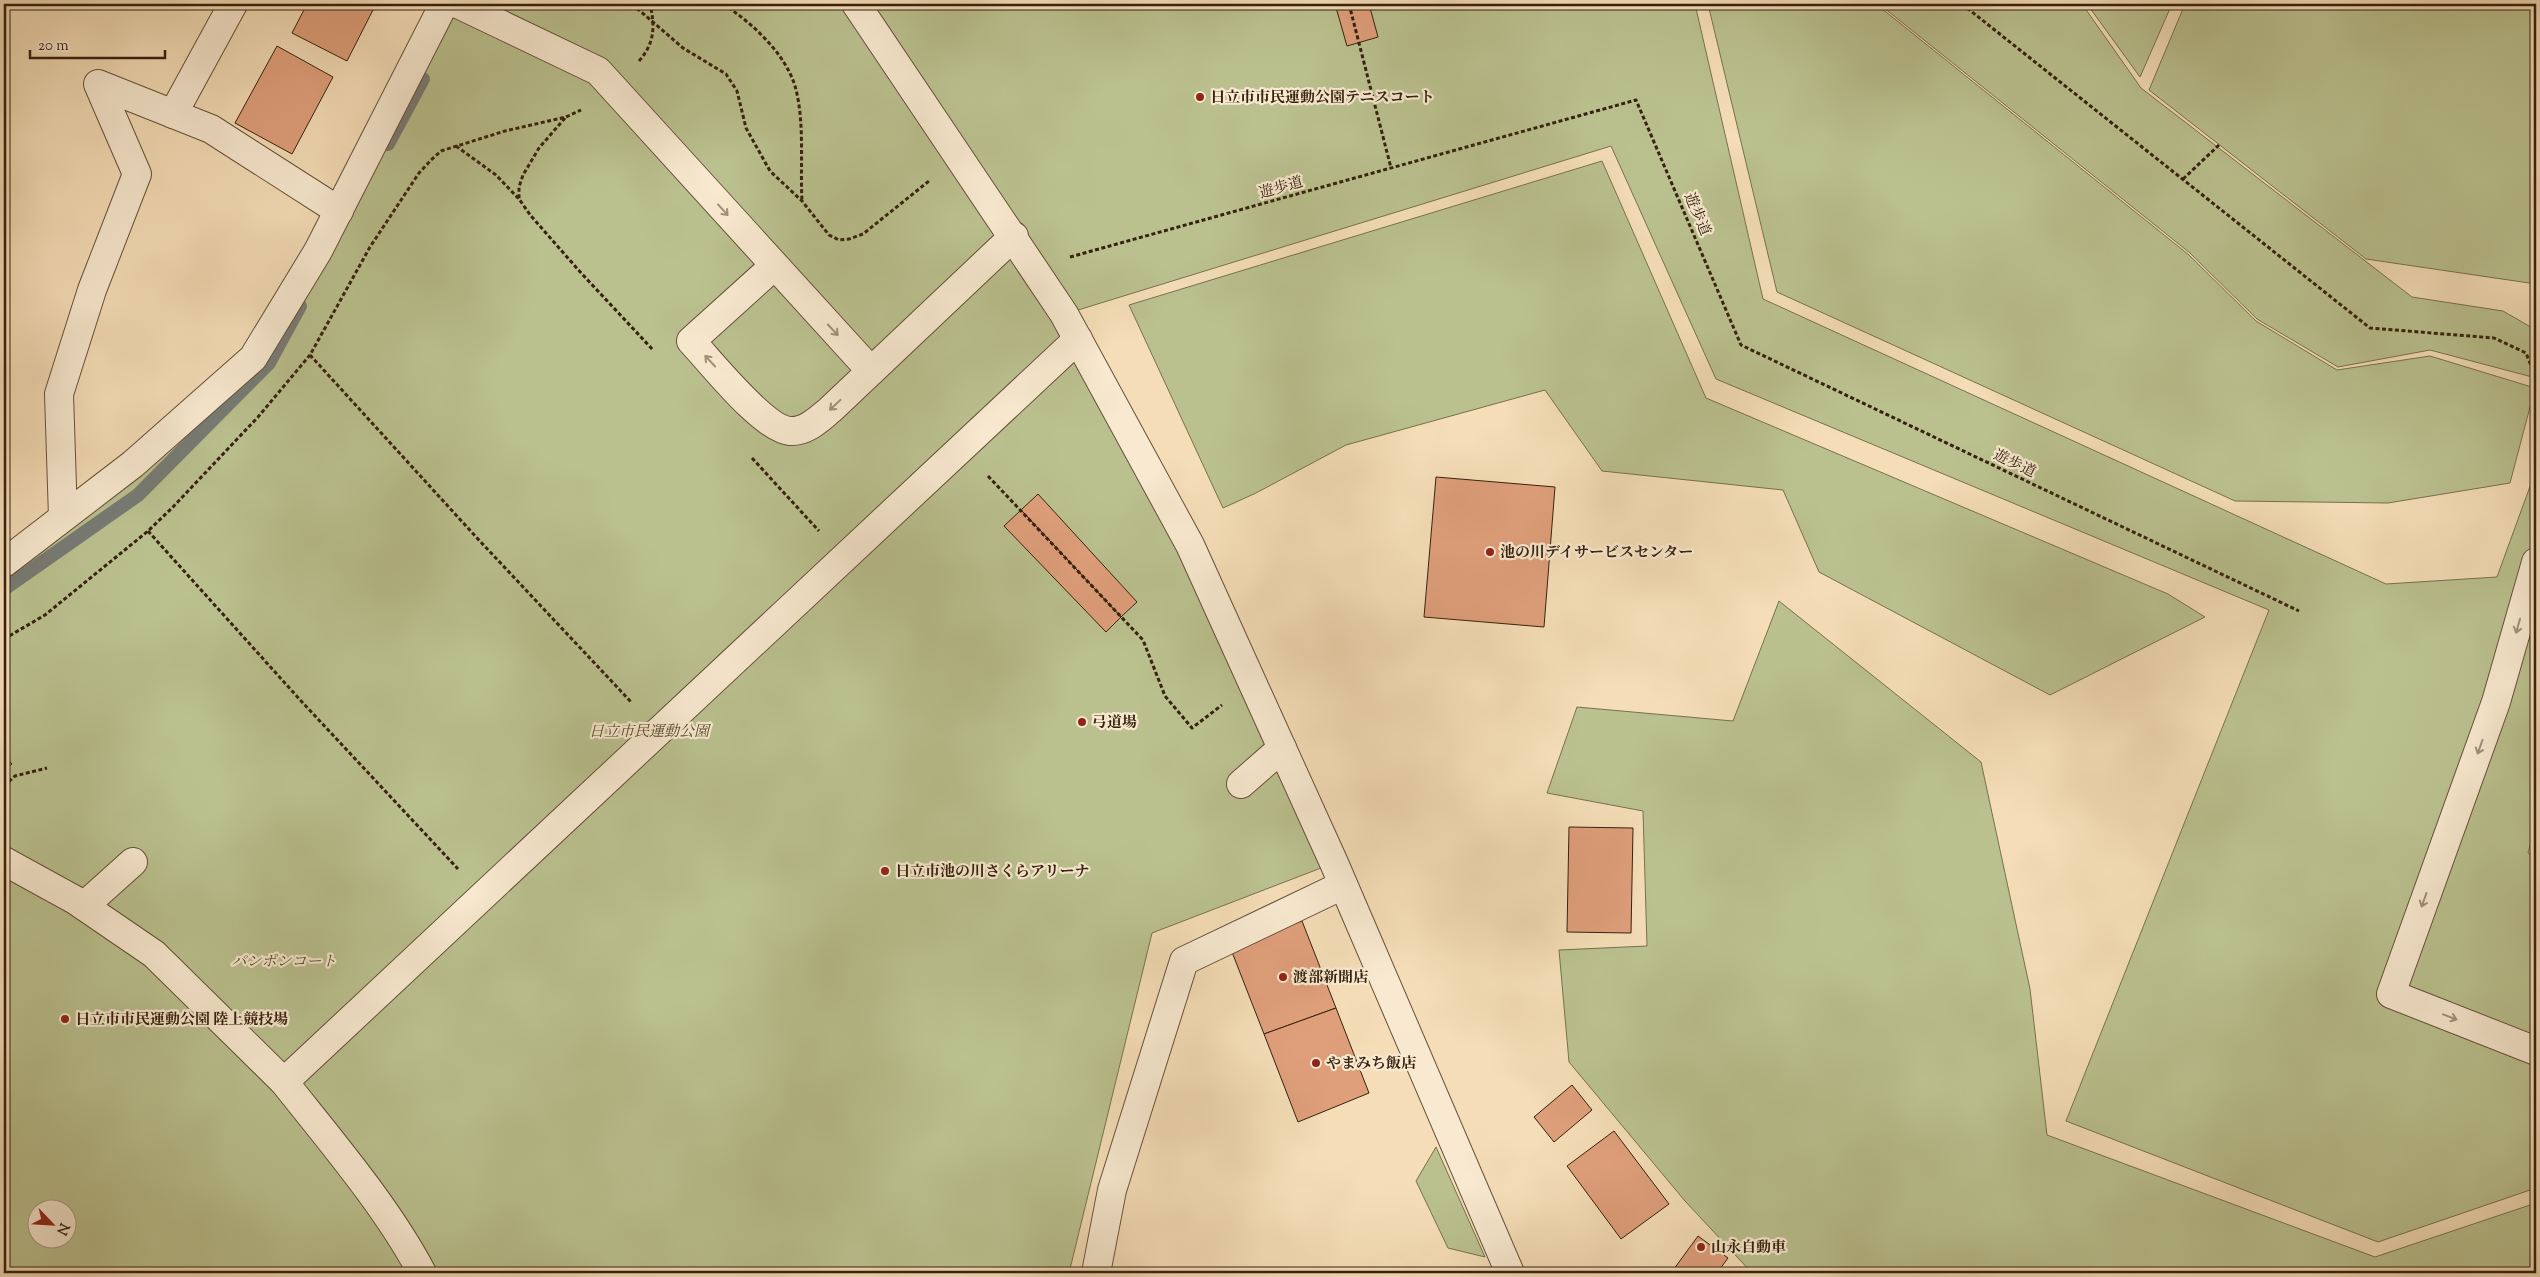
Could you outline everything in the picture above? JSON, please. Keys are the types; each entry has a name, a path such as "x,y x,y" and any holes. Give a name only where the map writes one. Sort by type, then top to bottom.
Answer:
{"street":[{"path":"174,114 233,4"},
{"path":"4,563 133,464 253,358 318,252 444,4"},
{"path":"458,4 598,71 871,371"},
{"path":"856,4 1034,267 1078,339 1190,545 1343,885 1510,1273"},
{"path":"63,517 58,394 92,290 137,174 98,84 211,129 339,211"},
{"path":"774,266 691,341 759,414 773,426 791,431 810,426 1014,236"},
{"path":"284,1082 1078,339"},
{"path":"2536,562 2496,702 2391,994 2536,1050"},
{"path":"1241,784 1282,748"},
{"path":"4,862 84,906 154,954 284,1082 373,1199 422,1273"},
{"path":"84,906 132,862"},
{"path":"1096,1273 1112,1190 1184,961 1343,885"}],"path":[{"path":"632,4 683,48 726,74 737,91 746,128 756,150 770,172 802,201 829,235 839,240 863,234 960,156"},
{"path":"419,173 442,151 506,131 566,117 585,108 644,55 653,38 654,23 650,4"},
{"path":"723,4 728,5 738,14 776,52 786,65 795,86 799,108 802,201"},
{"path":"1349,4 1391,168"},
{"path":"1962,4 2370,328 2494,338 2526,352 2536,378"},
{"name":"遊歩道","path":"1034,267 1636,100 1741,345 2299,611"},
{"path":"2183,179 2219,145"},
{"path":"456,146 496,175 519,199"},
{"path":"310,355 658,732"},
{"path":"962,449 1143,640 1165,696 1192,728 1251,681"},
{"path":"148,530 289,688 482,896"},
{"path":"4,786 15,776 47,768"}],"green space":[{"name":"日立市民運動公園","path":"444,4 1695,4 1763,299 2386,584 2497,577 2536,470 2536,824 2528,853 2536,857 2536,1188 2378,1242 2066,1121 2269,610 1716,379 1611,146 1065,314 1334,863 1152,933 1069,1273 4,1273 4,563 253,358"},
{"path":"1708,4 1876,4 2189,255 2256,321 2337,370 2430,356 2535,388 2510,483 2388,503 2235,501 1777,292"},
{"path":"1879,4 2082,4 2141,88 2412,297 2503,311 2536,330 2536,378 2430,350 2338,367 2257,319 2190,253"},
{"path":"2087,4 2172,4 2140,77"},
{"path":"2185,4 2536,4 2536,284 2366,259 2149,90"},
{"path":"1602,161 1706,398 2168,594 2205,617 2050,695 1819,572 1783,490 1602,471 1545,390 1346,445 1256,493 1223,508 1129,305"},
{"path":"1779,601 1981,762 2030,989 2047,1135 2375,1257 2536,1203 2536,1273 1752,1273 1685,1201 1569,1062 1559,950 1647,946 1643,811 1547,793 1577,707 1733,721"},
{"path":"1436,1147 1485,1257 1448,1248 1416,1181"}],"building":[{"path":"307,4 376,4 347,61 292,33"},
{"path":"1335,4 1369,4 1378,37 1347,46"},
{"path":"277,46 333,77 292,154 235,123"},
{"name":"池の川デイサービスセンター","path":"1436,477 1555,487 1544,627 1424,617"},
{"path":"1038,494 1137,602 1121,617 1021,510"},
{"path":"1021,510 1121,617 1106,632 1004,526"},
{"path":"4,755 12,764 4,770"},
{"path":"1569,827 1633,828 1631,933 1567,932"},
{"name":"渡部新聞店","path":"1302,921 1336,1008 1264,1034 1230,947"},
{"name":"やまみち飯店","path":"1336,1008 1369,1093 1298,1122 1264,1034"},
{"path":"1572,1085 1592,1110 1554,1142 1534,1117"},
{"path":"1614,1131 1669,1204 1621,1239 1567,1166"},
{"name":"山永自動車","path":"1698,1236 1728,1258 1717,1273 1671,1273"}],"waterway":[{"path":"388,144 423,79"},
{"path":"4,589 138,495 269,363 300,306"}],"place":[{"name":"日立市市民運動公園テニスコート","path":"1200,97"},
{"name":"池の川デイサービスセンター","path":"1490,552"},
{"name":"弓道場","path":"1082,722"},
{"name":"日立市池の川さくらアリーナ","path":"885,871"},
{"name":"渡部新聞店","path":"1283,977"},
{"name":"日立市市民運動公園 陸上競技場","path":"65,1019"},
{"name":"やまみち飯店","path":"1316,1063"},
{"name":"山永自動車","path":"1701,1247"}],"park label":[{"name":"パンポンコート","path":"284,961"}]}
